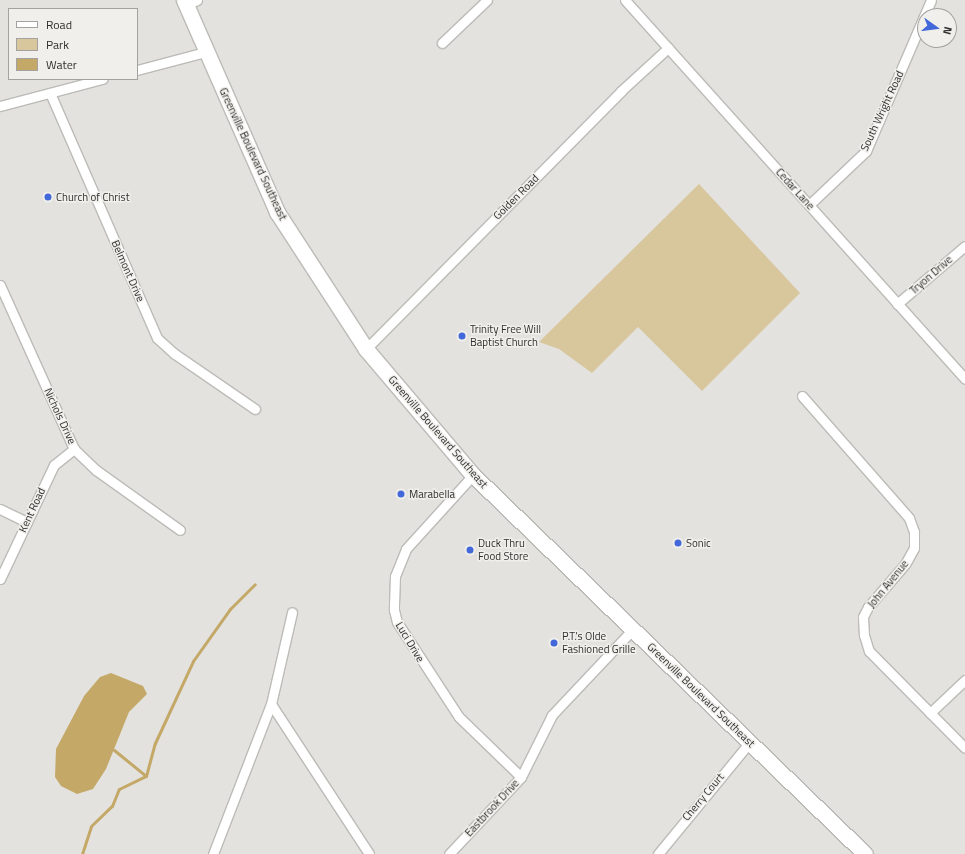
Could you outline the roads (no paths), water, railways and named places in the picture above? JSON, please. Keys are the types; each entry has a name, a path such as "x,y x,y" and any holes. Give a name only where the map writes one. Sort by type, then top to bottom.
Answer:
{"highway":[{"name":"Greenville Boulevard Southeast","path":"189,2 205,52 277,212 366,349 473,475 865,854"}],"street":[{"path":"442,43 487,0"},
{"name":"Cedar Lane","path":"625,0 965,379"},
{"name":"South Wright Road","path":"809,205 866,151 931,0"},
{"name":"Golden Road","path":"366,349 621,91 668,48"},
{"path":"138,70 205,52"},
{"path":"0,106 98,80"},
{"name":"Belmont Drive","path":"50,93 157,338 175,354 255,409"},
{"name":"Tryon Drive","path":"898,304 965,246"},
{"name":"Nichols Drive","path":"0,285 74,449 96,470 180,530"},
{"name":"John Avenue","path":"802,396 909,518 914,532 914,548 905,564 868,607 863,617 864,635 869,651 965,748"},
{"name":"Kent Road","path":"0,579 54,465 74,449"},
{"name":"Luci Drive","path":"473,475 406,549 395,576 394,610 397,622 459,717 521,777"},
{"path":"0,509 27,522"},
{"path":"213,854 271,704 292,612"},
{"name":"Eastbrook Drive","path":"449,854 521,777 552,715 633,629"},
{"path":"930,713 965,680"},
{"path":"271,704 369,854"},
{"name":"Cherry Court","path":"658,854 750,742"}],"water":[{"path":"111,673 143,686 147,694 129,712 106,769 93,789 77,794 61,786 55,777 56,749 84,696 100,677"}],"waterway":[{"path":"146,776 155,743 193,661 230,609 255,584"},
{"path":"114,750 146,776"},
{"path":"82,854 91,826 112,806 119,789 146,776"}],"place":[{"name":"Church of Christ","path":"48,197"},
{"name":"Trinity Free Will Baptist Church","path":"462,336"},
{"name":"Marabella","path":"401,494"},
{"name":"Sonic","path":"678,543"},
{"name":"Duck Thru Food Store","path":"470,550"},
{"name":"P.T.’s Olde Fashioned Grille","path":"554,643"}]}
